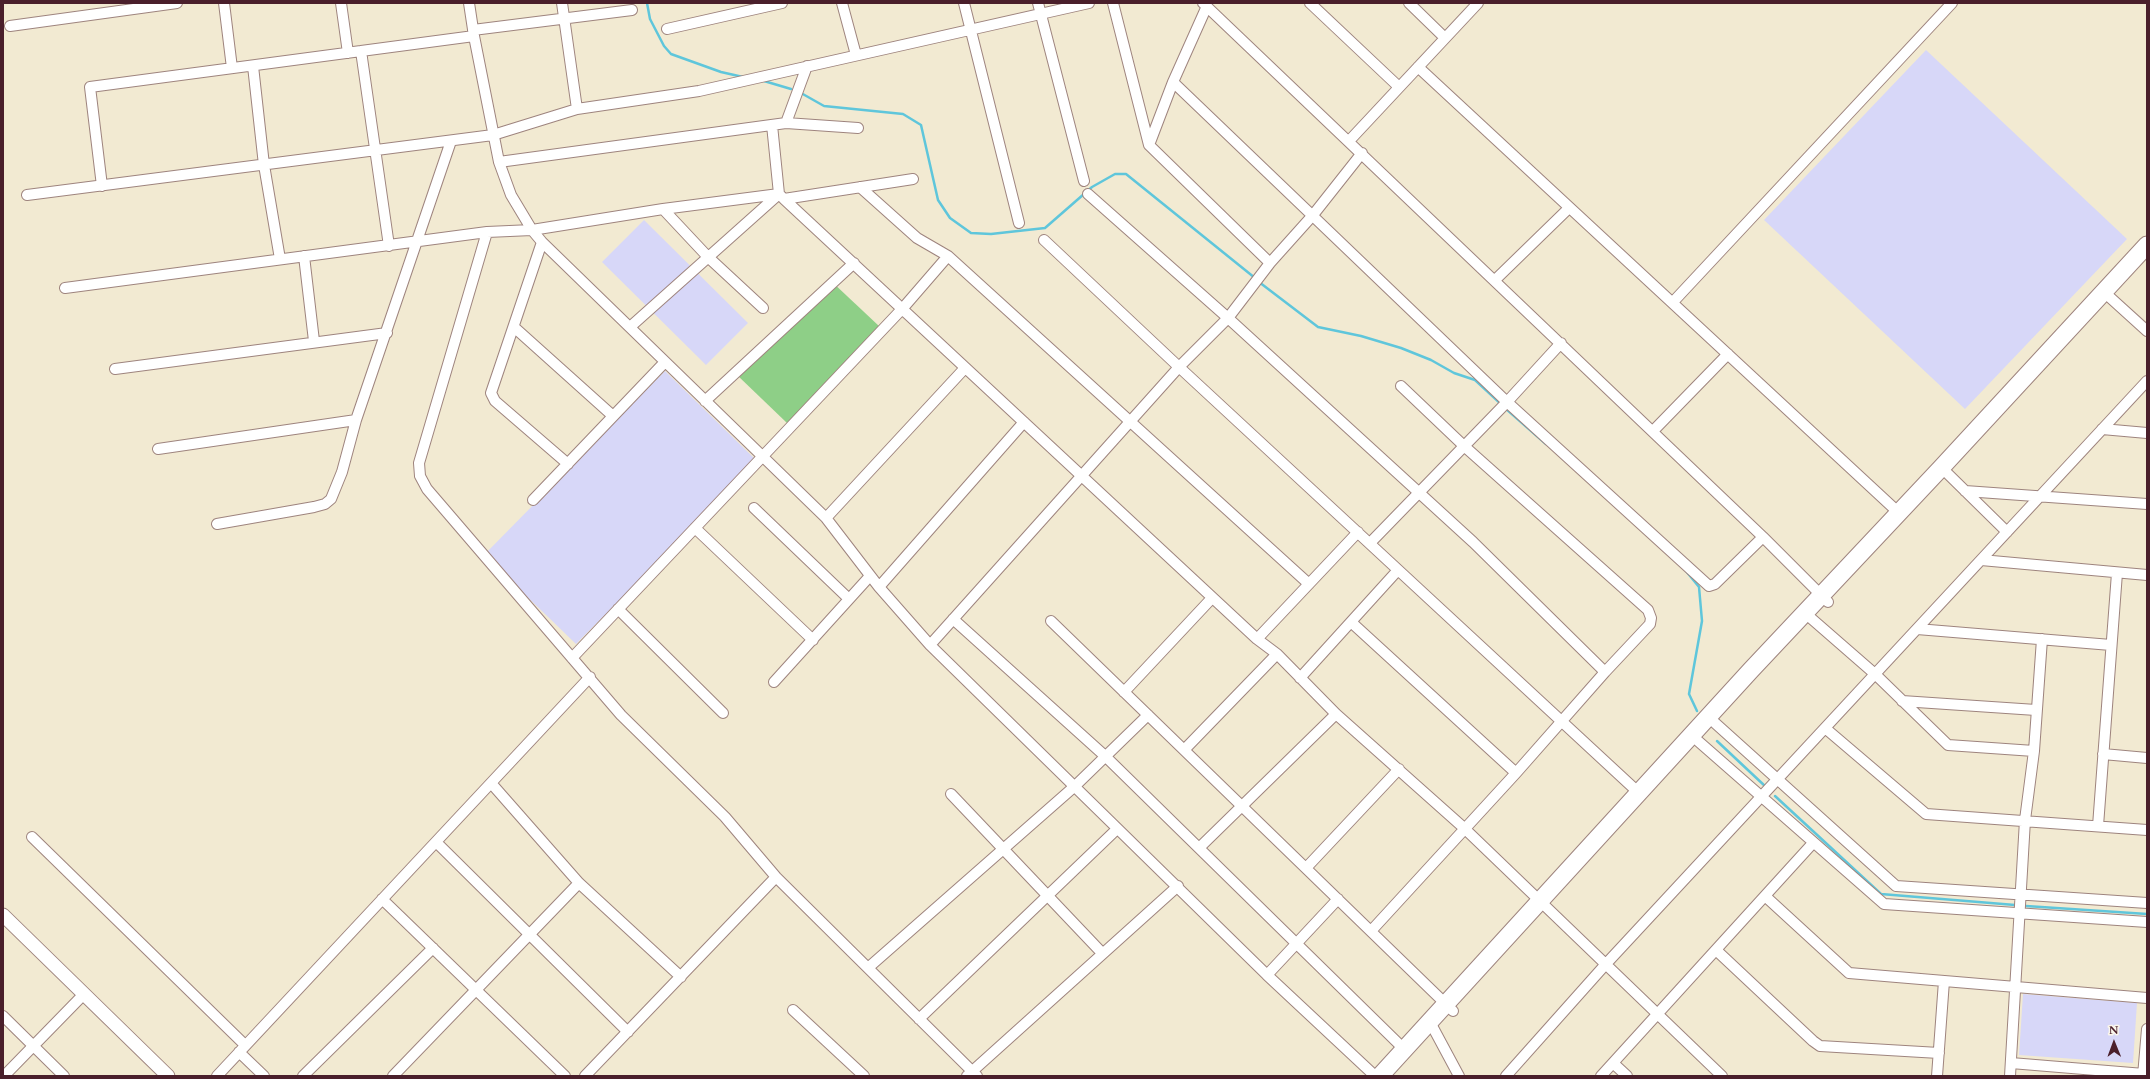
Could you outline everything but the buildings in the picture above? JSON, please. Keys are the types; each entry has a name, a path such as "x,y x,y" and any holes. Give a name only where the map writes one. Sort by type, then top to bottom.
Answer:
{"highway":[{"path":"1825,598 1948,474 2107,295 2147,245"},
{"path":"1393,1076 1432,1027 1715,723 1899,513 2107,295 2147,260"},
{"path":"1545,905 1639,793 1809,616"},
{"path":"1380,1076 1405,1050 1432,1027"}],"street":[{"path":"10,26 176,3"},
{"path":"224,3 232,68"},
{"path":"341,3 348,53"},
{"path":"469,3 473,33 499,162 511,195 532,230 542,242 826,518 879,587 930,645 1117,829 1178,886 1267,975 1375,1076"},
{"path":"562,3 577,109"},
{"path":"667,29 782,3"},
{"path":"842,3 856,55"},
{"path":"964,3 1019,223"},
{"path":"1038,3 1084,181"},
{"path":"27,195 493,135 577,109 699,90 1089,3"},
{"path":"1114,3 1149,145 1270,263"},
{"path":"1310,3 1399,87"},
{"path":"1409,3 1445,38"},
{"path":"1349,141 1478,3"},
{"path":"1673,302 1952,3"},
{"path":"1149,145 1205,5 1561,343 1825,598"},
{"path":"102,186 90,88 361,52 565,18 632,10"},
{"path":"361,52 389,246"},
{"path":"253,66 264,165 280,259"},
{"path":"786,123 807,66"},
{"path":"1418,67 1899,513"},
{"path":"1173,82 1507,402 1709,586 1715,584 1763,537"},
{"path":"499,162 786,123 858,128"},
{"path":"772,125 782,196 1257,640 1277,654 1336,714 1464,828 1722,1076"},
{"path":"217,524 325,504 331,499 340,479 356,420 387,333 451,141"},
{"path":"930,645 1178,367 1228,318 1270,263 1313,215 1362,153"},
{"path":"65,288 487,232 532,230 663,209 860,187 913,179"},
{"path":"860,187 917,238 948,256 1131,420 1309,584"},
{"path":"1088,194 1228,318 1473,542 1605,672"},
{"path":"630,327 708,257 782,196"},
{"path":"1495,280 1569,208"},
{"path":"663,209 708,257 762,308"},
{"path":"487,232 419,463 420,476 427,489 590,677 621,715 725,817 776,877 869,967 972,1074 1102,953 1178,886"},
{"path":"1044,240 1178,367 1639,793"},
{"path":"542,242 515,328 491,393 492,397 568,464"},
{"path":"304,256 314,341"},
{"path":"572,658 903,308 948,256"},
{"path":"705,401 854,263"},
{"path":"2107,295 2147,330"},
{"path":"515,328 613,416"},
{"path":"115,369 314,341 387,333"},
{"path":"1370,543 1507,402 1561,343"},
{"path":"1653,431 1728,354"},
{"path":"533,500 665,362"},
{"path":"826,518 966,368"},
{"path":"1506,1076 1605,964 2147,382"},
{"path":"1371,931 1650,624 1651,618 1648,610 1464,446 1401,386"},
{"path":"158,449 356,420"},
{"path":"879,587 1024,422"},
{"path":"2102,430 2147,433"},
{"path":"1948,474 2007,532"},
{"path":"1965,491 2147,504"},
{"path":"754,508 849,599"},
{"path":"695,528 813,640"},
{"path":"1257,640 1358,532"},
{"path":"1981,560 2147,575"},
{"path":"1300,678 1398,570"},
{"path":"2098,826 2117,573"},
{"path":"774,682 870,576"},
{"path":"1124,692 1212,598"},
{"path":"618,609 723,713"},
{"path":"1809,616 1875,674 1948,745 2034,751"},
{"path":"953,619 1105,756 1405,1050"},
{"path":"1051,621 1450,1008"},
{"path":"1351,622 1516,773"},
{"path":"1917,629 2111,645"},
{"path":"2010,1076 2025,820 2034,751 2042,639"},
{"path":"1184,750 1277,654"},
{"path":"216,1076 590,677"},
{"path":"1902,701 2036,710"},
{"path":"1199,848 1336,714"},
{"path":"869,967 1004,850 1075,786 1148,716"},
{"path":"1715,723 1896,886 2147,903"},
{"path":"1825,728 1926,814 2147,830"},
{"path":"1698,741 1884,904 2147,922"},
{"path":"2103,754 2147,758"},
{"path":"1306,868 1399,769"},
{"path":"491,783 579,883 681,977"},
{"path":"951,794 1102,953"},
{"path":"919,1019 1117,829"},
{"path":"32,837 242,1049 264,1076"},
{"path":"436,842 628,1032"},
{"path":"1601,1076 1813,843"},
{"path":"585,1076 776,877"},
{"path":"393,1076 579,883"},
{"path":"1765,896 1849,974 2147,998"},
{"path":"382,899 565,1076"},
{"path":"1267,975 1338,900"},
{"path":"3,915 168,1076"},
{"path":"303,1076 433,948"},
{"path":"1716,950 1820,1046 1939,1053"},
{"path":"1937,1076 1944,981"},
{"path":"7,1072 84,994"},
{"path":"793,1010 864,1076"},
{"path":"3,1016 64,1076"},
{"path":"1432,1027 1459,1076"},
{"path":"2011,1063 2144,1075 2147,1029"},
{"path":"1613,1063 1627,1076"}],"shaded area":[{"path":"1926,50 2127,239 1965,409 1764,220"},
{"path":"644,220 748,323 706,365 602,262"},
{"path":"665,371 757,461 576,644 484,555"},
{"path":"2023,994 2137,1003 2133,1063 2019,1055"}],"green space":[{"path":"830,280 880,327 787,423 737,375"}],"waterway":[{"path":"647,3 650,19 664,46 671,54 721,72 743,77"},
{"path":"764,81 791,89"},
{"path":"801,93 824,106 903,114 921,125 938,200 950,218 971,233 991,234 1045,228 1092,187 1115,174 1126,174 1255,278"},
{"path":"1259,282 1318,327 1361,336 1401,348 1431,360 1454,373 1475,380 1501,404"},
{"path":"1505,408 1546,444"},
{"path":"1686,571 1699,587 1702,621 1689,694 1697,711"},
{"path":"1717,741 1766,787"},
{"path":"1775,796 1881,894 2015,905"},
{"path":"2026,906 2147,914"}]}
